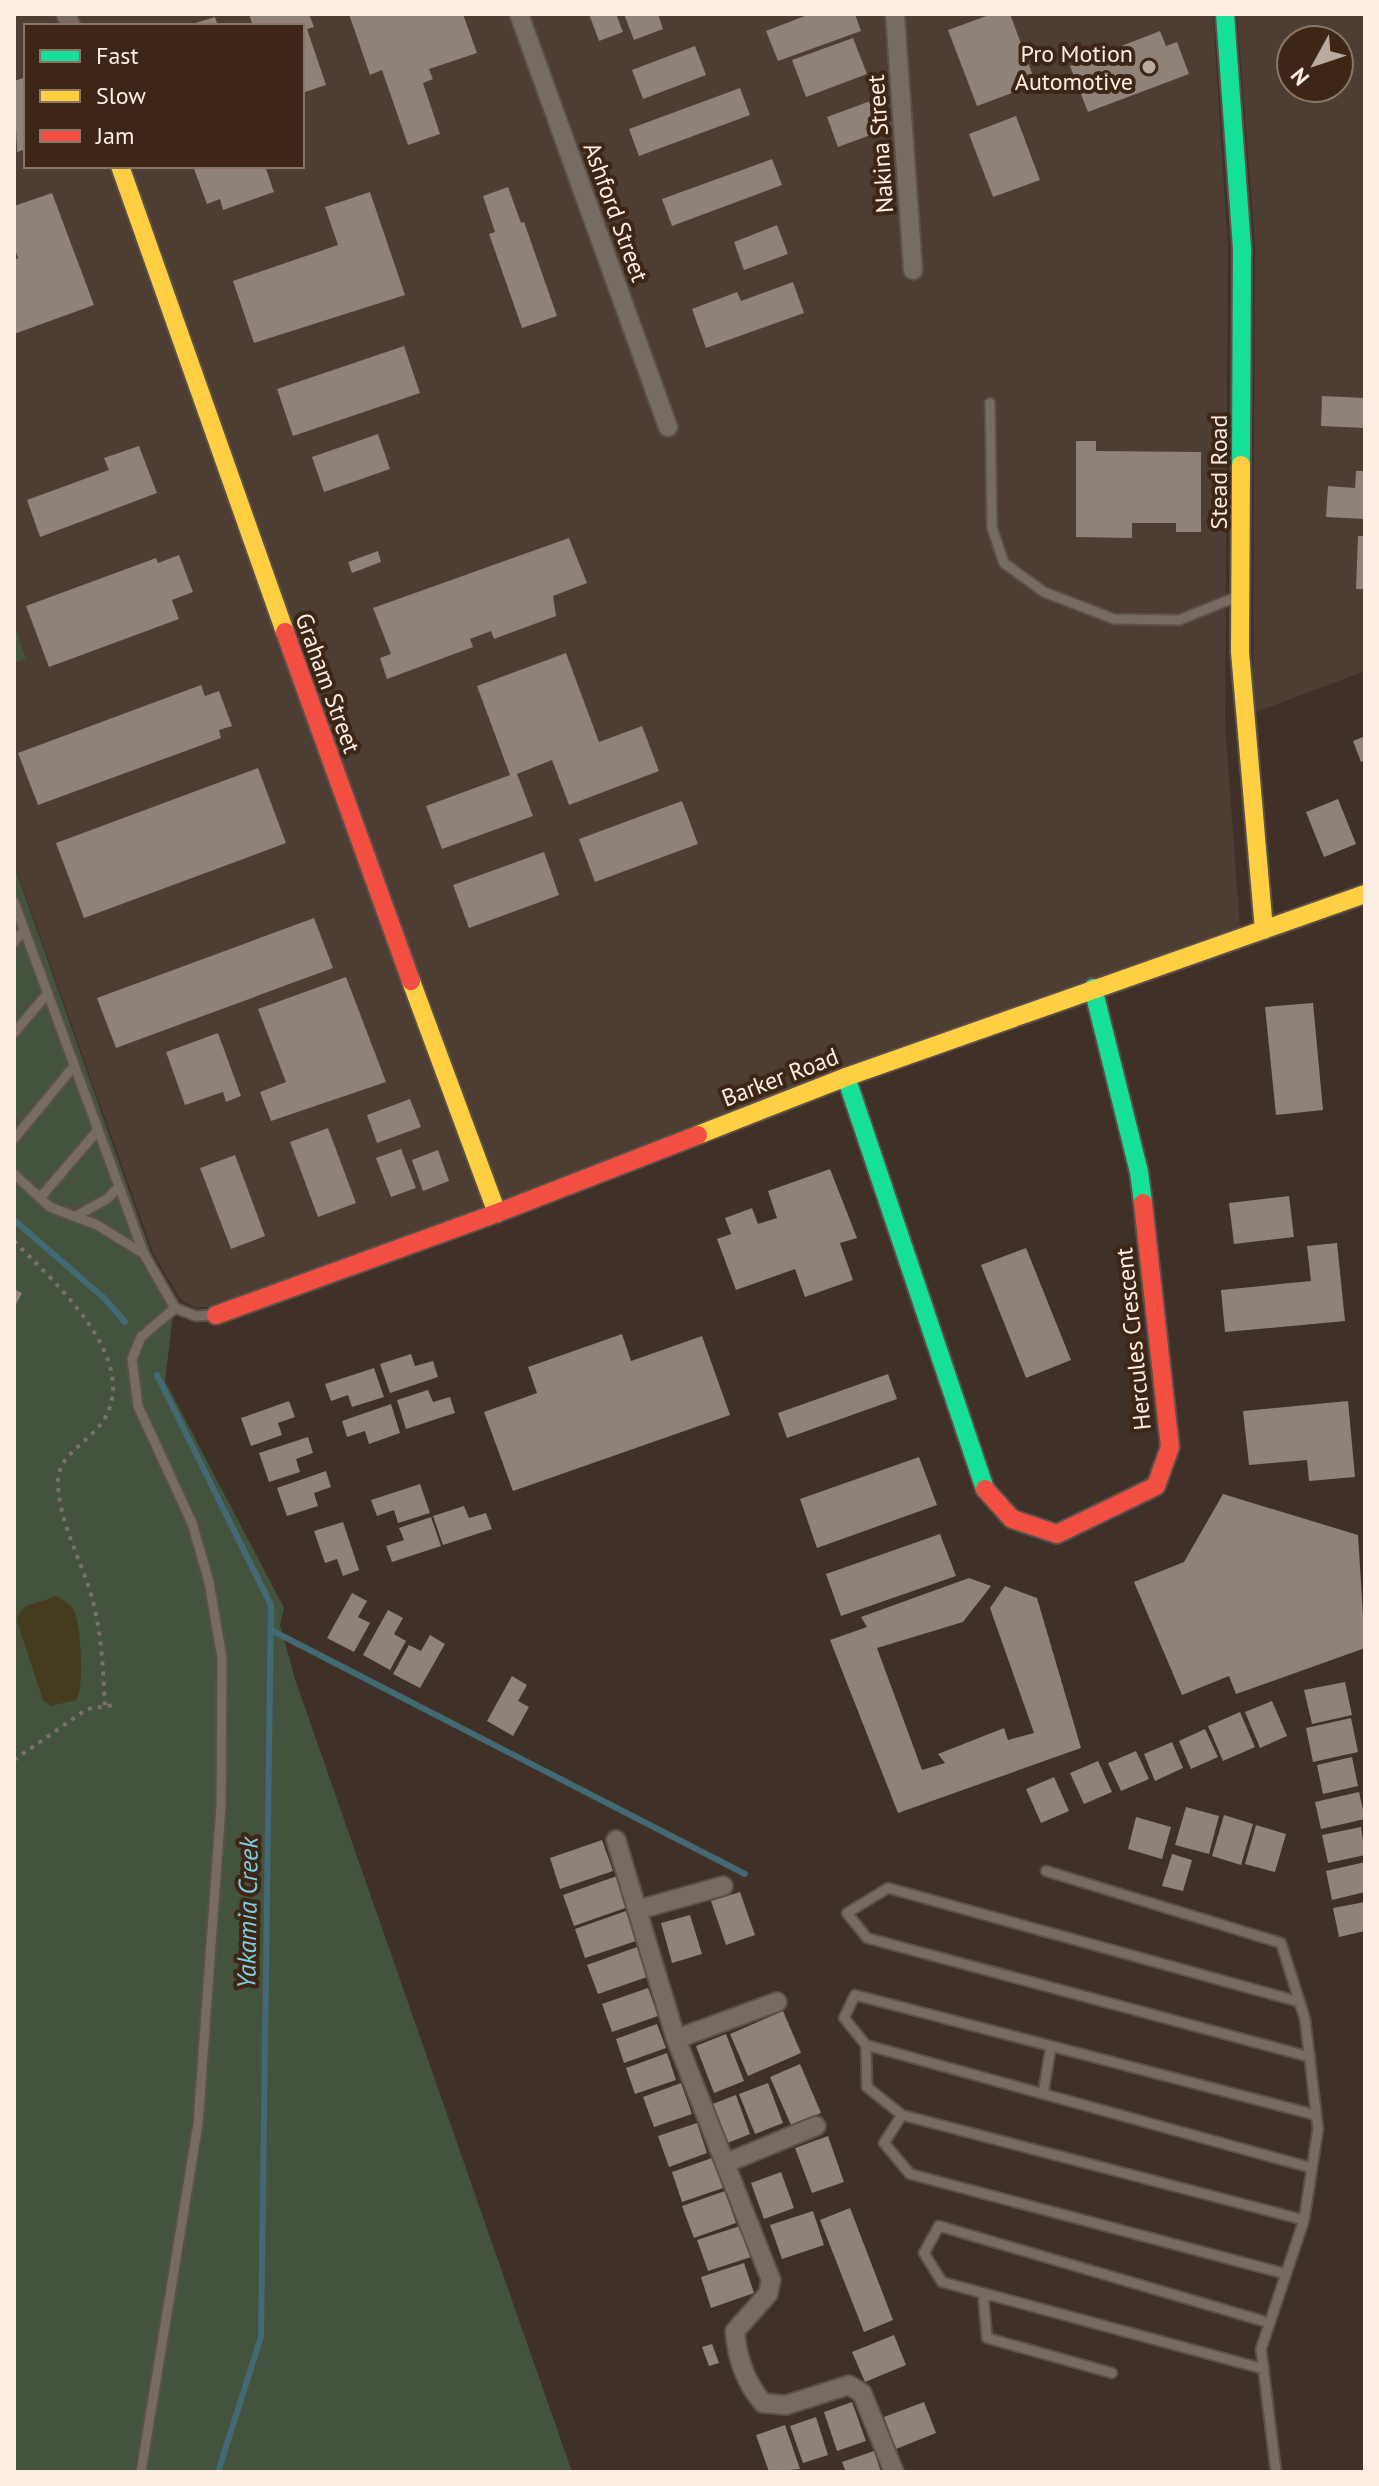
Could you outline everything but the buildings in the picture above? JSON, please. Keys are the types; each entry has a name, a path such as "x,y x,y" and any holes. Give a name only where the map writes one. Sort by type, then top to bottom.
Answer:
{"street":[{"name":"Ashford Street","path":"519,14 668,427"},
{"name":"Nakina Street","path":"895,14 913,270"},
{"name":"Stead Road","path":"1225,14 1242,248 1240,652 1264,930"},
{"name":"Graham Street","path":"121,168 356,832 497,1213"},
{"name":"Barker Road","path":"216,1315 497,1213 846,1077 1365,894"},
{"name":"Hercules Crescent","path":"846,1077 981,1484 1012,1519 1057,1534 1156,1486 1170,1447 1139,1172 1093,988"},
{"path":"616,1840 676,2039 771,2280 768,2294 735,2331 737,2353 749,2387 763,2403 786,2405 849,2385 862,2393 894,2472"},
{"path":"637,1910 723,1886"},
{"path":"676,2039 777,2002"},
{"path":"726,2163 816,2126"}],"lane":[{"path":"990,403 992,528 1004,563 1044,592 1114,619 1179,620 1242,594"},
{"path":"14,902 144,1254 175,1308 196,1316 216,1315"},
{"path":"14,942 24,930"},
{"path":"14,1033 48,993"},
{"path":"14,1139 74,1066"},
{"path":"40,1198 98,1130"},
{"path":"14,1174 50,1207 97,1225 144,1254"},
{"path":"75,1217 107,1199 119,1187"},
{"path":"141,2472 198,2124 221,1806 222,1658 209,1582 192,1523 138,1406 132,1359 141,1337 175,1308"},
{"path":"1046,1871 1281,1943 1300,2002 1316,2115 1304,2220 1261,2349 1276,2472"},
{"path":"1300,2002 888,1888 847,1913 867,1938 1310,2057"},
{"path":"1312,2168 866,2045 844,2018 855,1995 1316,2115"},
{"path":"866,2045 867,2087 902,2115 1304,2220"},
{"path":"1043,2094 1051,2046"},
{"path":"902,2115 884,2143 910,2174 1286,2274"},
{"path":"1264,2369 942,2282 924,2253 939,2226 1270,2323"},
{"path":"983,2293 987,2338 1112,2373"}],"path":[{"path":"14,1241 78,1310 111,1359 110,1404 106,1414 101,1424 74,1448 58,1476 62,1516 89,1588 103,1670 105,1706"},
{"path":"14,1760 87,1709 115,1705"}],"shaded area":[{"path":"1213,14 1228,250 1225,723 1240,927 213,1306 197,1308 181,1300 153,1253 14,863 14,663 26,659 14,622 14,16"},
{"path":"1237,14 1365,14 1365,671 1253,713 1255,245"}],"green space":[{"path":"14,622 26,659 14,663"},
{"path":"14,865 173,1315 165,1381 284,1608 280,1625 295,1679 572,2472 14,2472"}],"sand":[{"path":"54,1596 74,1611 79,1629 81,1671 76,1700 51,1706 43,1700 17,1621 26,1606"}],"waterway":[{"name":"Yakamia Creek","path":"14,1220 104,1298 125,1322"},
{"name":"Yakamia Creek","path":"157,1375 271,1605 261,2337 218,2472"},
{"path":"271,1630 745,1874"}],"traffic: fast":[{"path":"1225,14 1242,248 1241,465"},
{"path":"1093,988 1139,1172 1143,1203"},
{"path":"846,1077 985,1489"}],"traffic: slow":[{"path":"121,168 285,632"},
{"path":"1241,465 1240,652 1264,930"},
{"path":"698,1135 846,1077 1365,894"},
{"path":"411,981 497,1213"}],"traffic: jam":[{"path":"285,632 411,981"},
{"path":"216,1315 497,1213 698,1135"},
{"path":"985,1489 1012,1519 1057,1534 1156,1486 1170,1447 1143,1203"}],"place":[{"name":"Pro Motion Automotive","path":"1149,67"}]}
